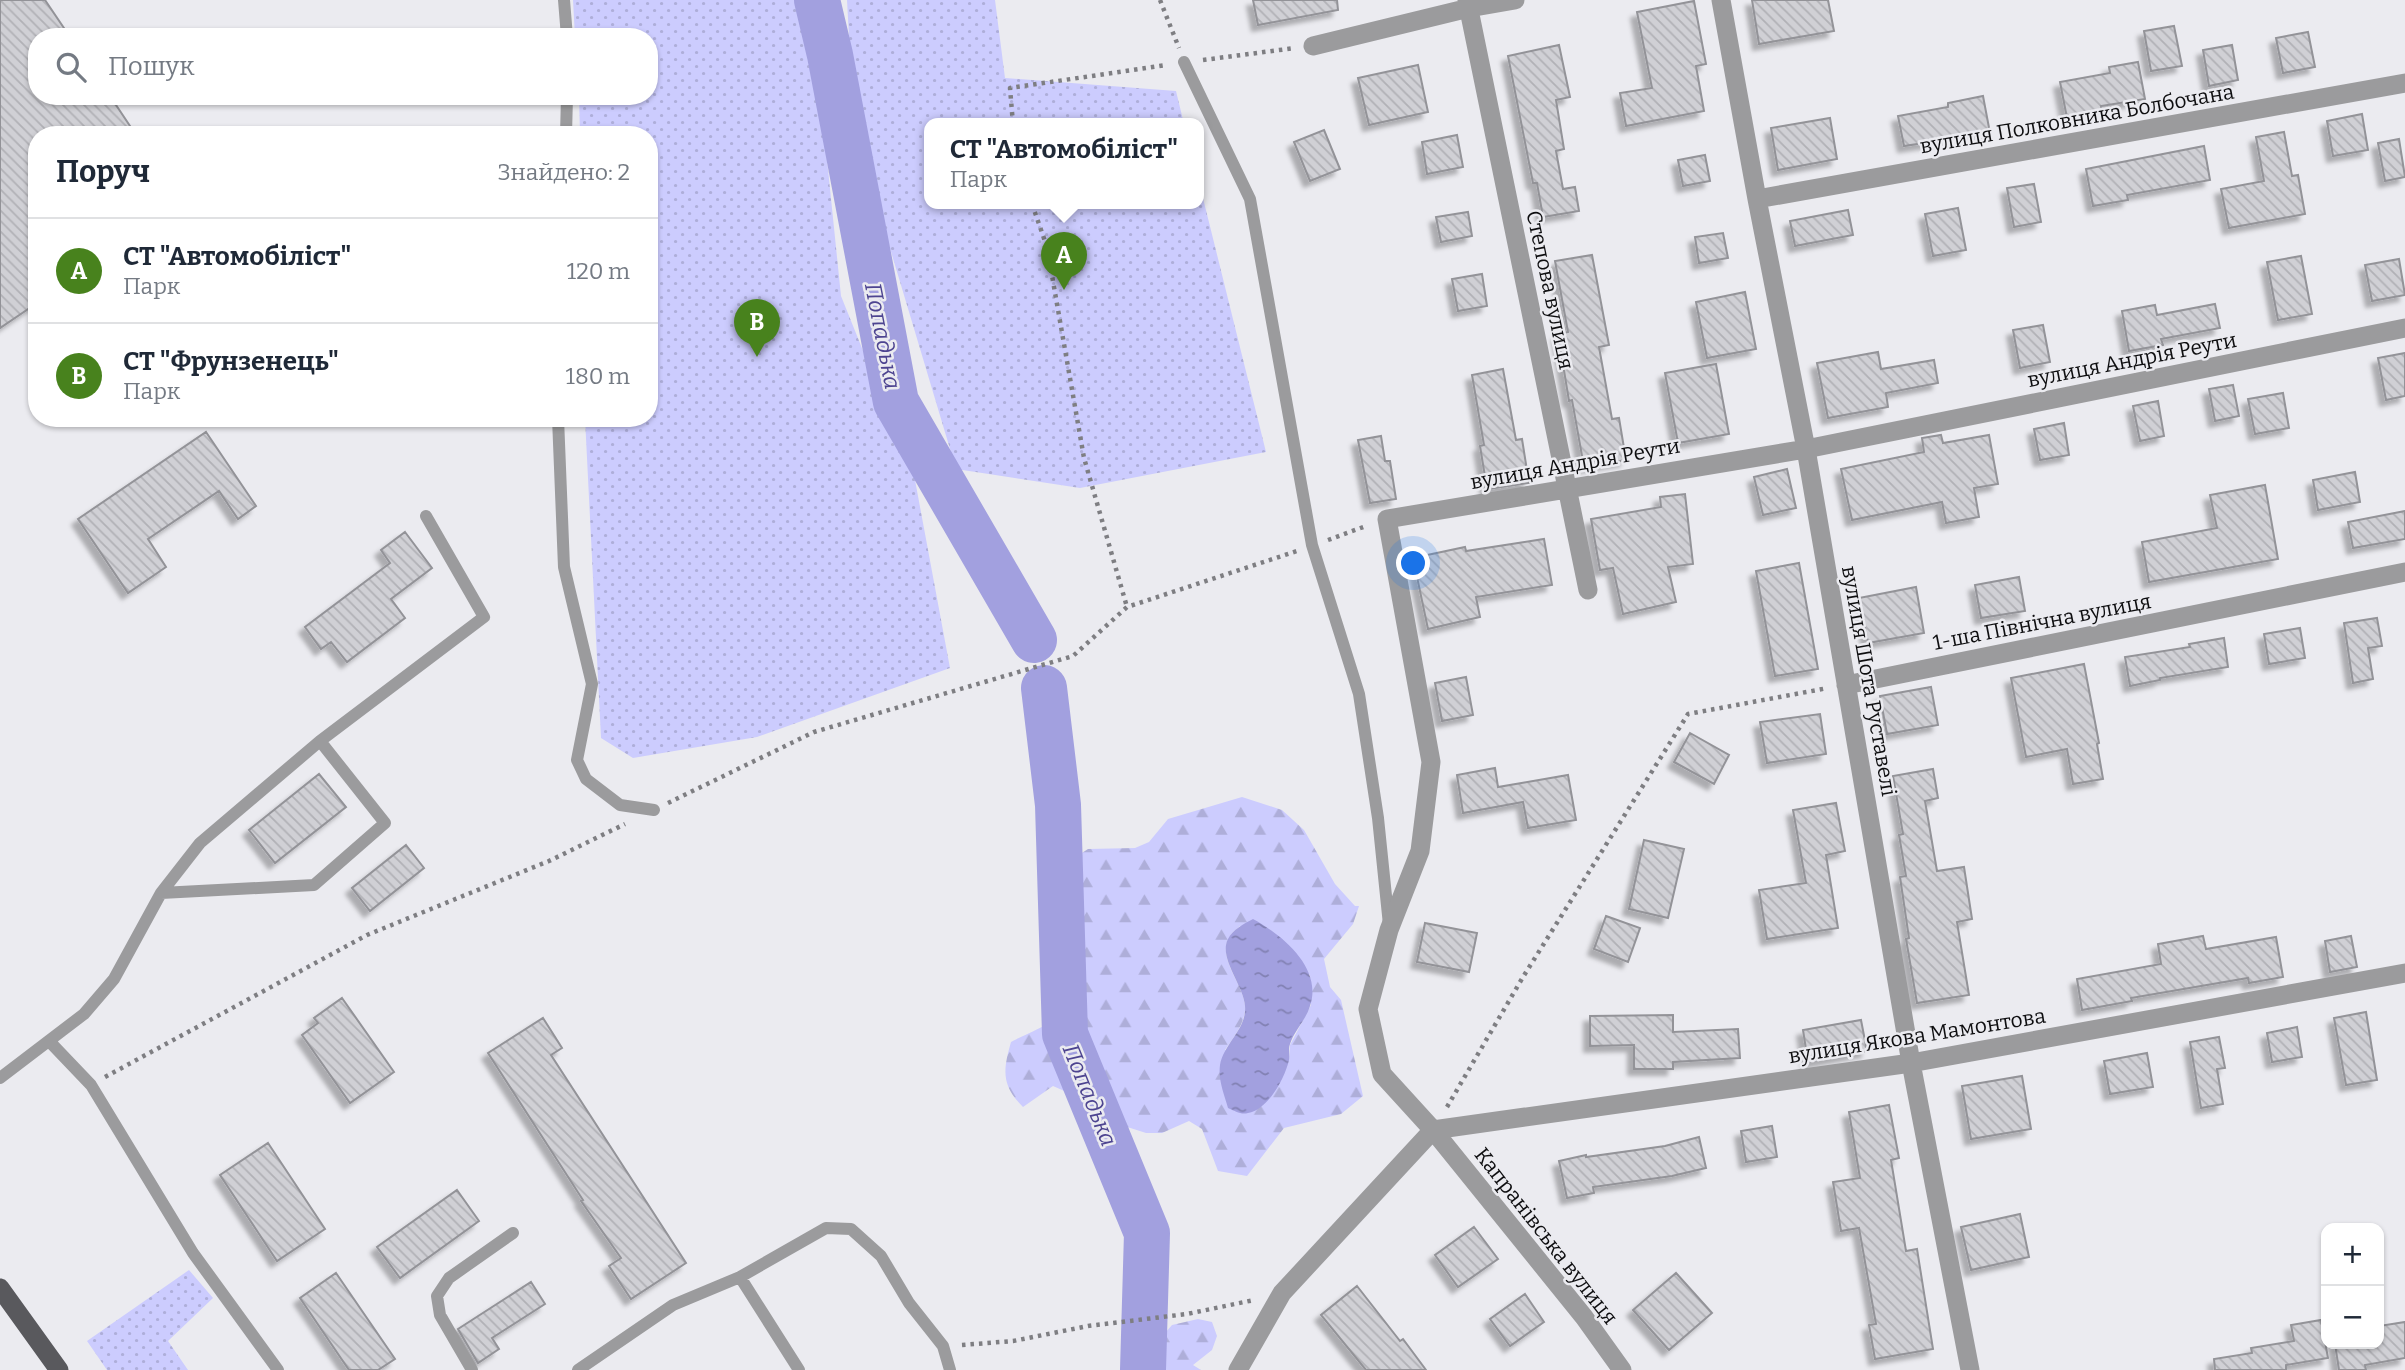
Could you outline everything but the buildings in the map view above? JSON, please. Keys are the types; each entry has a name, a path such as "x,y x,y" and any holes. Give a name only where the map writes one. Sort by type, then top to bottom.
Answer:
{"main road":[{"path":"0,1287 59,1370"}],"street":[{"path":"1313,46 1468,4 1516,0"},
{"name":"вулиця Шота Руставелі","path":"1721,0 1806,449 1911,1063 1970,1370"},
{"name":"Степова вулиця","path":"1468,4 1588,590"},
{"name":"вулиця Полковника Болбочана","path":"1757,199 2405,83"},
{"name":"вулиця Андрія Реути","path":"1387,519 1806,449 2405,328"},
{"path":"1238,1370 1282,1293 1433,1130 1382,1074 1368,1009 1389,930 1420,851 1431,762 1387,519"},
{"name":"1-ша Північна вулиця","path":"1846,685 2405,572"},
{"name":"вулиця Якова Мамонтова","path":"1433,1130 1911,1063 2405,973"},
{"name":"Капранівська вулиця","path":"1433,1130 1575,1306 1622,1370"}],"lane":[{"path":"564,0 566,28"},
{"path":"1184,62 1250,199 1312,545 1359,694 1378,818 1389,930"},
{"path":"566,126 568,105"},
{"path":"558,427 565,567 592,684 577,760 586,779 620,805 654,810"},
{"path":"0,1078 84,1014 114,979 161,893 200,843 320,741 484,617 426,516"},
{"path":"161,893 314,886 385,823 320,741"},
{"path":"49,1041 91,1085 193,1253 278,1370"},
{"path":"578,1370 673,1304 740,1277 826,1227 851,1229 881,1256 909,1303 943,1346 950,1370"},
{"path":"471,1370 440,1315 437,1296 449,1278 513,1233"},
{"path":"740,1277 799,1370"}],"path":[{"path":"1160,0 1184,62"},
{"path":"1012,118 1010,88 1313,46"},
{"path":"1034,209 1047,247 1084,458 1127,607"},
{"path":"91,1085 366,935 549,861 814,732 1073,656 1127,607 1387,519"},
{"path":"1433,1130 1523,977 1688,714 1846,685"},
{"path":"943,1346 1013,1341 1088,1326 1187,1314 1282,1293"}],"green space":[{"path":"573,0 806,0 814,33 841,296 915,480 950,668 757,737 633,758 601,738 585,427 658,427 658,126 580,126 579,105 658,105 658,28 575,28"},
{"path":"847,0 995,0 1005,78 1176,91 1183,118 924,118 924,209 1204,209 1204,202 1266,452 1080,488 956,469 854,128"},
{"path":"1242,797 1282,810 1304,830 1335,884 1355,906 1359,906 1353,924 1324,959 1330,987 1341,1000 1363,1096 1341,1114 1284,1128 1247,1176 1218,1171 1202,1129 1189,1121 1162,1133 1146,1133 1118,1124 1096,1105 1053,1086 1023,1107 1007,1084 1005,1069 1011,1042 1063,1015 1075,1003 1079,994 1080,983 1075,962 1055,917 1050,874 1088,849 1135,848 1149,842 1168,819","holes":["1240,926 1310,975 1311,1005 1290,1045 1289,1060 1225,1050 1240,1027 1245,1011 1242,993 1226,955 1229,938"]},
{"path":"189,1270 213,1298 168,1341 188,1370 107,1370 87,1341"},
{"path":"1198,1319 1212,1322 1217,1336 1212,1350 1193,1365 1201,1370 1133,1370 1172,1325"}],"water":[{"path":"1253,919 1276,934 1297,954 1311,979 1312,992 1308,1011 1290,1044 1289,1060 1280,1084 1262,1106 1255,1111 1243,1113 1228,1108 1220,1076 1222,1057 1245,1014 1244,998 1226,955 1226,947 1232,933"}],"waterway":[{"name":"Попадька","path":"817,0 830,55 896,402 1034,640"},
{"name":"Попадька","path":"1044,688 1058,805 1065,1034 1147,1233 1143,1370"}],"place":[{"name":"СТ \"Автомобіліст\"","path":"1064,290"},
{"name":"СТ \"Фрунзенець\"","path":"757,357"}]}
